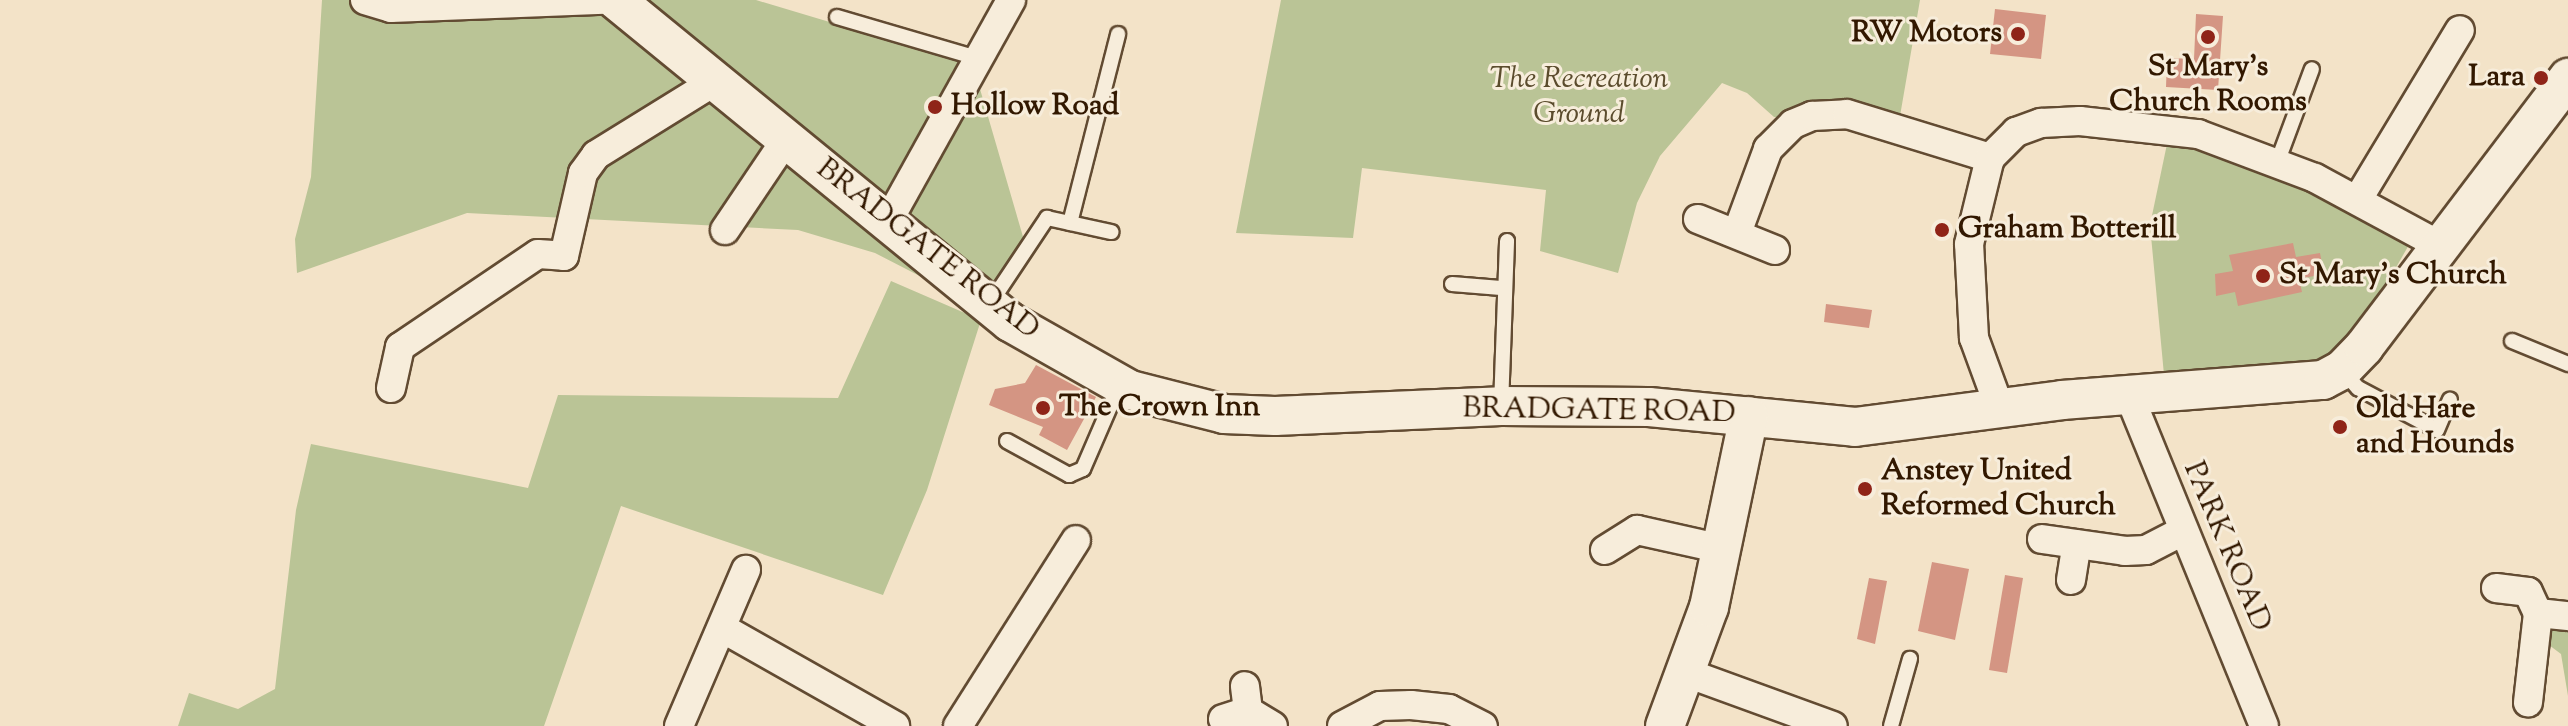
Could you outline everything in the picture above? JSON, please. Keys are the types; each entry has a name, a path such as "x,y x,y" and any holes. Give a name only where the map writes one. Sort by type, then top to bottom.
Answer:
{"street":[{"path":"365,0 391,8 604,0"},
{"name":"BRADGATE ROAD","path":"616,0 712,83 787,138 989,305 1119,386 1166,403 1250,415 1501,406 1749,416 1855,427 2129,395 2292,386 2342,370"},
{"path":"887,223 1011,0"},
{"path":"2358,199 2460,30"},
{"path":"2342,370 2568,78"},
{"path":"391,388 400,347 538,254 564,256 583,173 596,155 712,83"},
{"path":"1737,233 1768,149 1793,124 1812,116 1847,114 1990,158"},
{"path":"2000,409 1974,338 1967,281 1990,158 2016,132 2041,123 2080,121 2198,134 2277,163 2358,199 2437,244"},
{"path":"725,230 787,138"},
{"path":"1698,219 1775,250"},
{"name":"PARK ROAD","path":"2129,395 2264,726"},
{"path":"1665,726 1687,673 1723,549 1749,416"},
{"path":"1605,550 1637,530 1723,549"},
{"path":"2042,539 2146,550 2183,531"},
{"path":"958,726 1047,559 1076,540"},
{"path":"2071,580 2077,544"},
{"path":"679,726 746,570"},
{"path":"2496,588 2528,592 2538,613 2528,702"},
{"path":"2538,613 2568,616"},
{"path":"722,628 895,726"},
{"path":"1687,673 1833,726"},
{"path":"1239,705 1273,726"},
{"path":"1342,726 1380,706 1411,705 1449,709 1483,726"}],"lane":[{"path":"837,17 977,58"},
{"path":"1070,223 1118,34"},
{"path":"2277,163 2312,69"},
{"path":"989,305 1047,218 1111,232"},
{"path":"1501,406 1501,288 1507,241"},
{"path":"1452,284 1501,288"},
{"path":"2512,341 2568,364"},
{"path":"2342,370 2358,388 2437,430 2450,400"},
{"path":"1007,441 1069,475 1083,469 1119,386"},
{"path":"1891,726 1910,659"}],"green space":[{"path":"322,0 756,0 973,65 1026,247 978,306 875,253 798,230 467,213 297,273 295,239 311,177"},
{"name":"The Recreation Ground","path":"1281,0 1920,0 1900,116 1774,117 1747,93 1722,83 1660,156 1637,203 1618,273 1540,251 1546,190 1362,168 1353,238 1236,233"},
{"path":"2167,144 2234,147 2410,243 2366,320 2329,362 2164,375 2150,225"},
{"path":"891,281 981,320 927,490 883,595 621,506 544,726 178,726 189,693 238,709 275,689 296,510 311,444 528,488 558,395 838,398"},
{"path":"2550,628 2568,629 2568,696 2561,654 2545,642"}],"building":[{"name":"RW Motors","path":"1995,9 2046,15 2041,59 1990,54"},
{"name":"St Mary's Church Rooms","path":"2196,14 2223,16 2218,90 2166,87 2167,58 2194,59"},
{"name":"St Mary's Church","path":"2293,243 2296,257 2320,253 2324,274 2299,279 2302,292 2238,306 2235,292 2216,296 2215,274 2233,271 2229,255"},
{"path":"1826,304 1872,310 1869,328 1824,322"},
{"name":"The Crown Inn","path":"1036,365 1096,397 1067,450 1039,435 1043,427 989,405 995,389 1025,383"},
{"path":"1932,562 1969,569 1955,640 1918,631"},
{"path":"2005,575 2023,578 2007,673 1989,670"},
{"path":"1869,578 1887,581 1875,644 1857,639"}],"place":[{"name":"RW Motors","path":"2018,34"},
{"name":"St Mary's Church Rooms","path":"2208,37"},
{"name":"Lara","path":"2541,78"},
{"name":"Hollow Road","path":"935,107"},
{"name":"Graham Botterill","path":"1942,230"},
{"name":"St Mary's Church","path":"2263,276"},
{"name":"The Crown Inn","path":"1043,408"},
{"name":"Old Hare and Hounds","path":"2340,427"},
{"name":"Anstey United Reformed Church","path":"1865,489"}]}
